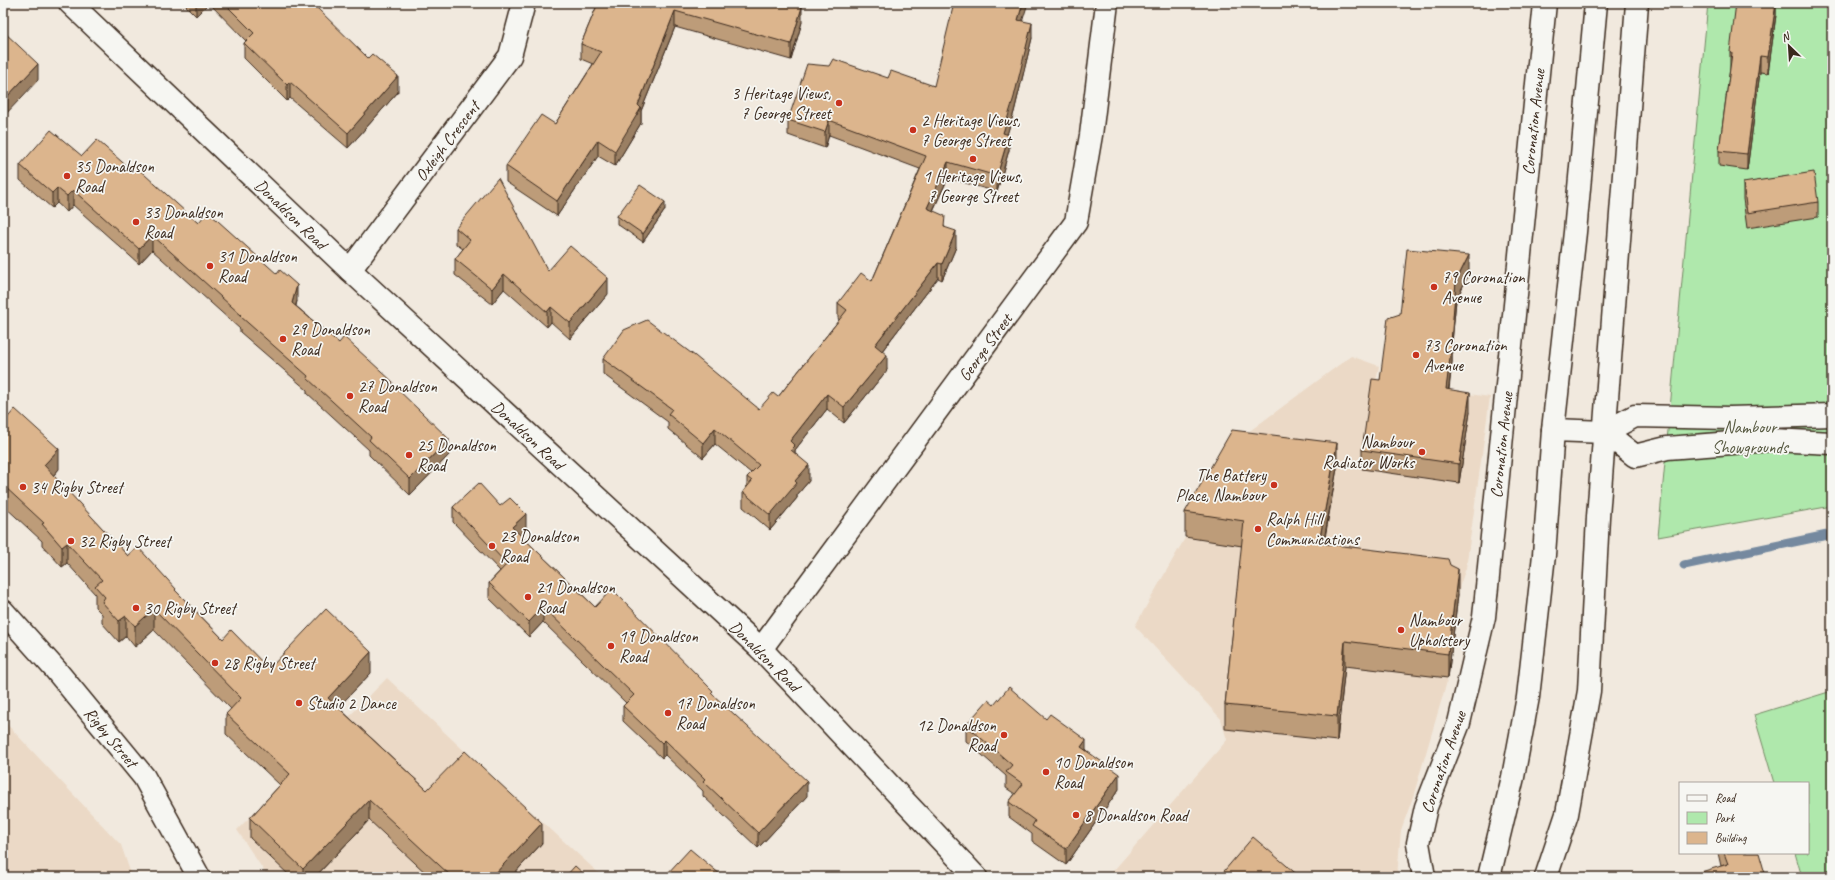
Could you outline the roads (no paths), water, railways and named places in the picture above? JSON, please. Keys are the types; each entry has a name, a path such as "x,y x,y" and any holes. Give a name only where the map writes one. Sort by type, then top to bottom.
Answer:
{"street":[{"name":"Donaldson Road","path":"70,3 350,270 761,649 976,877"},
{"name":"Oxleigh Crescent","path":"350,270 510,56 524,3"},
{"name":"George Street","path":"761,649 1076,222 1091,135 1107,3"},
{"name":"Coronation Avenue","path":"1424,877 1418,844 1426,807 1459,723 1484,617 1545,3"},
{"path":"1489,877 1513,777 1528,697 1544,555 1553,430 1575,232 1596,3"},
{"path":"1546,877 1566,814 1589,691 1598,517 1637,3"},
{"path":"1553,430 1605,432 1635,416 1730,418 1832,415"},
{"path":"1605,432 1635,456 1667,448 1771,440 1832,443"},
{"name":"Rigby Street","path":"3,611 55,669 144,777 199,877"}],"waterway":[{"path":"1684,565 1832,534"}],"place":[{"name":"3 Heritage Views, 7 George Street","path":"839,103"},
{"name":"2 Heritage Views, 7 George Street","path":"913,130"},
{"name":"1 Heritage Views, 7 George Street","path":"973,159"},
{"name":"35 Donaldson Road","path":"67,176"},
{"name":"33 Donaldson Road","path":"136,222"},
{"name":"31 Donaldson Road","path":"210,266"},
{"name":"79 Coronation Avenue","path":"1434,287"},
{"name":"29 Donaldson Road","path":"283,339"},
{"name":"73 Coronation Avenue","path":"1416,355"},
{"name":"27 Donaldson Road","path":"350,396"},
{"name":"Nambour Radiator Works","path":"1422,452"},
{"name":"25 Donaldson Road","path":"409,455"},
{"name":"The Battery Place, Nambour","path":"1274,485"},
{"name":"34 Rigby Street","path":"23,487"},
{"name":"Ralph Hill Communications","path":"1258,529"},
{"name":"32 Rigby Street","path":"71,541"},
{"name":"23 Donaldson Road","path":"492,546"},
{"name":"21 Donaldson Road","path":"528,597"},
{"name":"30 Rigby Street","path":"136,608"},
{"name":"Nambour Upholstery","path":"1401,630"},
{"name":"19 Donaldson Road","path":"611,646"},
{"name":"28 Rigby Street","path":"215,663"},
{"name":"Studio 2 Dance","path":"299,703"},
{"name":"17 Donaldson Road","path":"668,713"},
{"name":"12 Donaldson Road","path":"1004,735"},
{"name":"10 Donaldson Road","path":"1046,772"},
{"name":"8 Donaldson Road","path":"1076,815"}],"park label":[{"name":"Nambour Showgrounds","path":"1750,437"}]}
